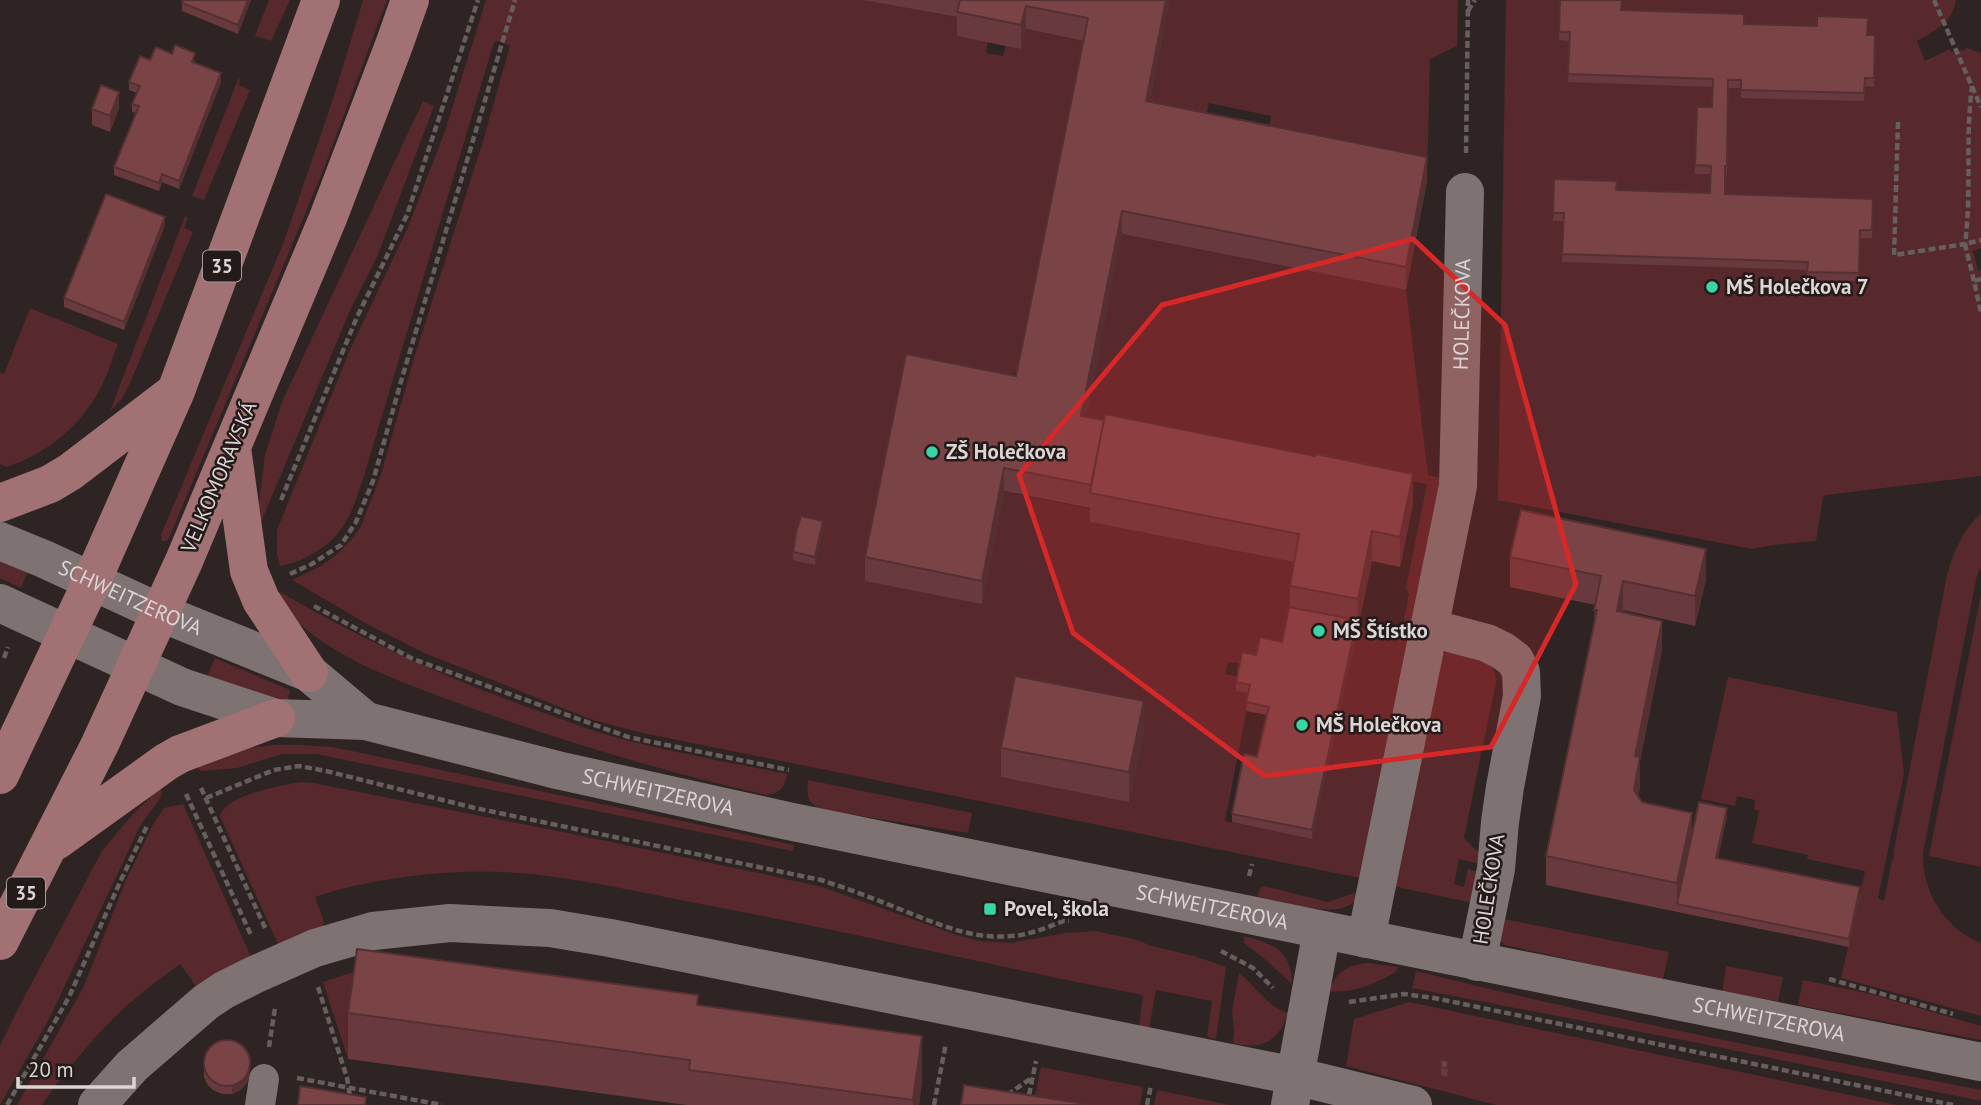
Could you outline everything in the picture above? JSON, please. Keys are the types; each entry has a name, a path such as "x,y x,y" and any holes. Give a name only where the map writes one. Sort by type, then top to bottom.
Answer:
{"main road":[{"name":"35","path":"0,775 92,581 176,391 321,0"},
{"name":"VELKOMORAVSKÁ","path":"0,942 51,844 161,613 328,218 410,0"},
{"path":"0,503 50,484 70,472 176,391"},
{"path":"231,445 249,571 261,600 309,673"},
{"path":"51,844 180,754 276,718"}],"street":[{"name":"HOLEČKOVA","path":"1366,939 1458,486 1465,192"},
{"name":"SCHWEITZEROVA","path":"0,541 161,613 309,673 366,722"},
{"name":"SCHWEITZEROVA","path":"0,603 182,687 276,718 366,722 680,798 1981,1062"},
{"name":"HOLEČKOVA","path":"1430,628 1487,643 1515,660 1521,672 1522,696 1503,799 1496,869 1477,961"},
{"path":"97,1105 132,1066 195,1010 224,990 288,957 373,931 450,923 550,928 610,938 1292,1091 1413,1105"},
{"path":"1292,1091 1322,930"}],"path":[{"path":"277,509 357,317 407,215 478,0"},
{"path":"280,579 312,564 341,545 356,523 373,481 515,0"},
{"path":"1465,192 1468,0"},
{"path":"1467,11 1475,0"},
{"path":"1934,0 1981,107"},
{"path":"1972,86 1968,133 1969,206 1965,244 1981,313"},
{"path":"1898,122 1894,255 1981,240"},
{"path":"1974,281 1981,279"},
{"path":"310,604 412,659 628,737 789,770"},
{"path":"358,1105 350,1096 288,957 206,798 274,770 299,766 326,771 475,808 821,880 974,936 1026,934 1064,921 1079,920"},
{"path":"190,803 247,926"},
{"path":"7,1105 69,998 120,881 153,816"},
{"path":"1213,948 1253,968 1278,993"},
{"path":"1829,979 1956,1014"},
{"path":"1344,1003 1404,994 1434,998 1953,1105"},
{"path":"276,1006 263,1085 348,1087 442,1105"},
{"path":"934,1105 947,1043"},
{"path":"1027,1105 1036,1061"},
{"path":"1002,1098 1033,1077"},
{"path":"1147,1105 1151,1083"}],"highlighted area":[{"path":"1413,239 1505,325 1576,584 1491,747 1265,776 1073,633 1019,475 1162,305"}],"shaded area":[{"path":"269,0 290,0 271,41 255,36"},
{"path":"363,0 387,0 323,171 169,538 162,541 161,535 283,244 333,99"},
{"name":"ZŠ Holečkova","path":"486,0 865,0 961,18 988,41 986,53 1003,56 1006,45 1021,48 1026,29 1088,42 1023,375 1013,373 1010,385 906,378 900,378 900,384 906,385 1004,491 1091,509 1090,522 1299,563 1282,650 1256,661 1228,662 1225,674 1239,677 1250,693 1225,821 1312,838 1357,628 1401,635 1409,594 1406,588 1427,484 1371,473 1081,439 1122,234 1406,290 1428,475 1442,478 1370,880 638,732 590,719 422,652 367,624 292,580 321,566 353,538 361,526 381,474 510,46 499,41 494,42 364,476 348,518 340,531 325,545 308,556 280,566 277,530 349,352 408,227 445,131"},
{"path":"1170,0 1458,0 1457,46 1430,59 1427,181 1265,148 1271,116 1209,103 1202,135 1146,125"},
{"name":"MŠ Holečkova 7","path":"1506,0 1956,0 1947,20 1917,41 1925,61 1950,49 1951,52 1965,50 1965,47 1981,53 1981,248 1973,251 1978,271 1981,270 1981,476 1826,495 1823,497 1816,541 1752,549 1498,500"},
{"path":"239,77 239,85 250,90 204,200 192,196"},
{"path":"423,101 434,106 377,257 351,308 259,527 259,501 265,455 282,402"},
{"path":"185,216 188,218 184,228 193,232 130,383 121,400 110,411"},
{"path":"30,308 118,344 103,384 83,415 49,446 7,467 0,464 0,372 4,374"},
{"path":"1981,513 1981,569 1976,580 1923,853 1927,882 1938,907 1957,929 1981,943 1981,1016 1841,978 1865,871 1807,859 1808,855 1752,843 1759,811 1754,809 1755,800 1737,796 1735,806 1701,799 1728,677 1897,712 1904,774 1878,898 1884,901 1947,575 1960,541"},
{"path":"0,560 28,571 21,588 0,578"},
{"path":"280,592 378,644 515,703 633,742 787,774 785,782 781,789 766,795 725,785 605,752 447,699 371,668 334,649 294,619 276,597"},
{"path":"1981,594 1981,867 1929,856"},
{"path":"1448,651 1491,663 1495,673 1496,682 1464,838 1480,854 1485,865 1459,859 1454,884 1464,887 1468,869 1485,874 1478,904 1388,885 1439,656"},
{"path":"215,658 290,690 288,700 284,702 206,679"},
{"path":"273,745 333,747 794,845 793,851 316,754 282,754 237,768 200,771 197,766 242,749"},
{"path":"808,780 972,813 968,833 822,809 808,797"},
{"path":"301,782 568,833 822,887 979,941 1011,943 1066,933 1095,931 1134,939 1226,967 1216,1039 1207,1037 1212,1001 1156,990 1149,1029 1139,1027 1143,995 775,918 530,874 481,871 433,874 383,880 336,891 315,897 324,922 323,927 278,944 220,816 225,808 243,797"},
{"path":"160,788 161,797 140,826 50,1017 0,1105 0,1046 18,1009 102,851 131,816"},
{"path":"183,804 251,957 196,986 180,964 138,996 108,1024 72,1064 42,1105 17,1105 83,988 126,880 153,825 164,808"},
{"path":"1264,886 1328,902 1363,890 1348,906 1328,910 1257,896 1260,888"},
{"path":"1499,918 1669,952 1663,980 1505,945 1500,940"},
{"path":"1244,936 1272,945 1284,956 1291,972 1292,984 1244,943"},
{"path":"1369,963 1398,967 1396,972 1364,987 1329,991 1344,970"},
{"path":"1726,966 1783,977 1778,1001 1722,992"},
{"path":"356,971 348,1059 323,982"},
{"path":"1416,971 1627,1020 1981,1090 1981,1101 1412,988"},
{"path":"1239,973 1267,1001 1288,1013 1280,1031 1268,1042 1253,1046 1233,1043 1232,1010"},
{"path":"1803,980 1871,994 1981,1026 1981,1040 1798,1005"},
{"path":"1409,1002 1897,1105 1496,1105 1346,1066 1354,1019"},
{"path":"1041,1067 1143,1087 1140,1105 1033,1105"},
{"path":"1157,1090 1230,1105 1154,1105"}],"building":[{"path":"183,0 248,0 238,25 182,3"},
{"path":"960,0 1166,0 1146,101 1427,157 1406,267 1122,211 1081,416 1104,420 1091,485 1004,468 982,581 865,557 906,354 1016,376 1088,18 1026,6 1021,25 957,12"},
{"path":"1560,0 1622,0 1621,10 1744,14 1744,24 1817,26 1817,16 1868,18 1867,35 1875,35 1874,78 1865,78 1864,93 1741,90 1741,80 1728,80 1725,194 1873,199 1872,230 1860,230 1859,273 1807,272 1808,262 1562,254 1564,213 1553,213 1554,179 1617,181 1616,190 1710,193 1711,166 1695,165 1697,107 1712,107 1713,79 1568,74 1570,32 1559,32"},
{"path":"175,45 195,53 192,62 221,73 179,181 162,174 159,183 114,167 139,106 132,104 140,86 129,82 140,56 150,60 156,47 172,54"},
{"path":"101,85 119,92 110,116 92,109"},
{"path":"106,194 165,217 124,322 64,298"},
{"path":"1105,414 1413,474 1400,537 1372,531 1358,599 1290,586 1299,534 1090,493"},
{"path":"1521,510 1706,549 1695,596 1623,581 1617,611 1662,621 1635,756 1640,757 1634,790 1642,802 1692,813 1677,883 1546,856 1597,610 1594,610 1601,576 1510,557"},
{"path":"801,516 823,521 815,557 793,552"},
{"name":"MŠ Holečkova","path":"1289,607 1357,620 1312,830 1232,814 1244,754 1257,757 1269,707 1246,702 1250,685 1236,682 1242,652 1256,655 1260,637 1282,642"},
{"path":"1015,676 1144,701 1129,772 1001,748"},
{"path":"1699,802 1727,808 1716,858 1860,887 1849,939 1677,904"},
{"path":"357,949 698,995 697,1005 922,1036 913,1100 689,1070 690,1060 348,1013"},
{"path":"227,1040 243,1047 250,1063 243,1079 227,1086 211,1079 204,1063 211,1047"},
{"path":"1441,1060 1448,1061 1447,1068 1441,1067"},
{"path":"964,1085 1092,1105 961,1105"},
{"path":"300,1086 366,1097 365,1105 298,1105"}],"place":[{"name":"MŠ Holečkova 7","path":"1712,287"},
{"name":"ZŠ Holečkova","path":"932,452"},
{"name":"MŠ Štístko","path":"1319,631"},
{"name":"MŠ Holečkova","path":"1302,725"},
{"name":"Povel, škola","path":"990,909"}]}
